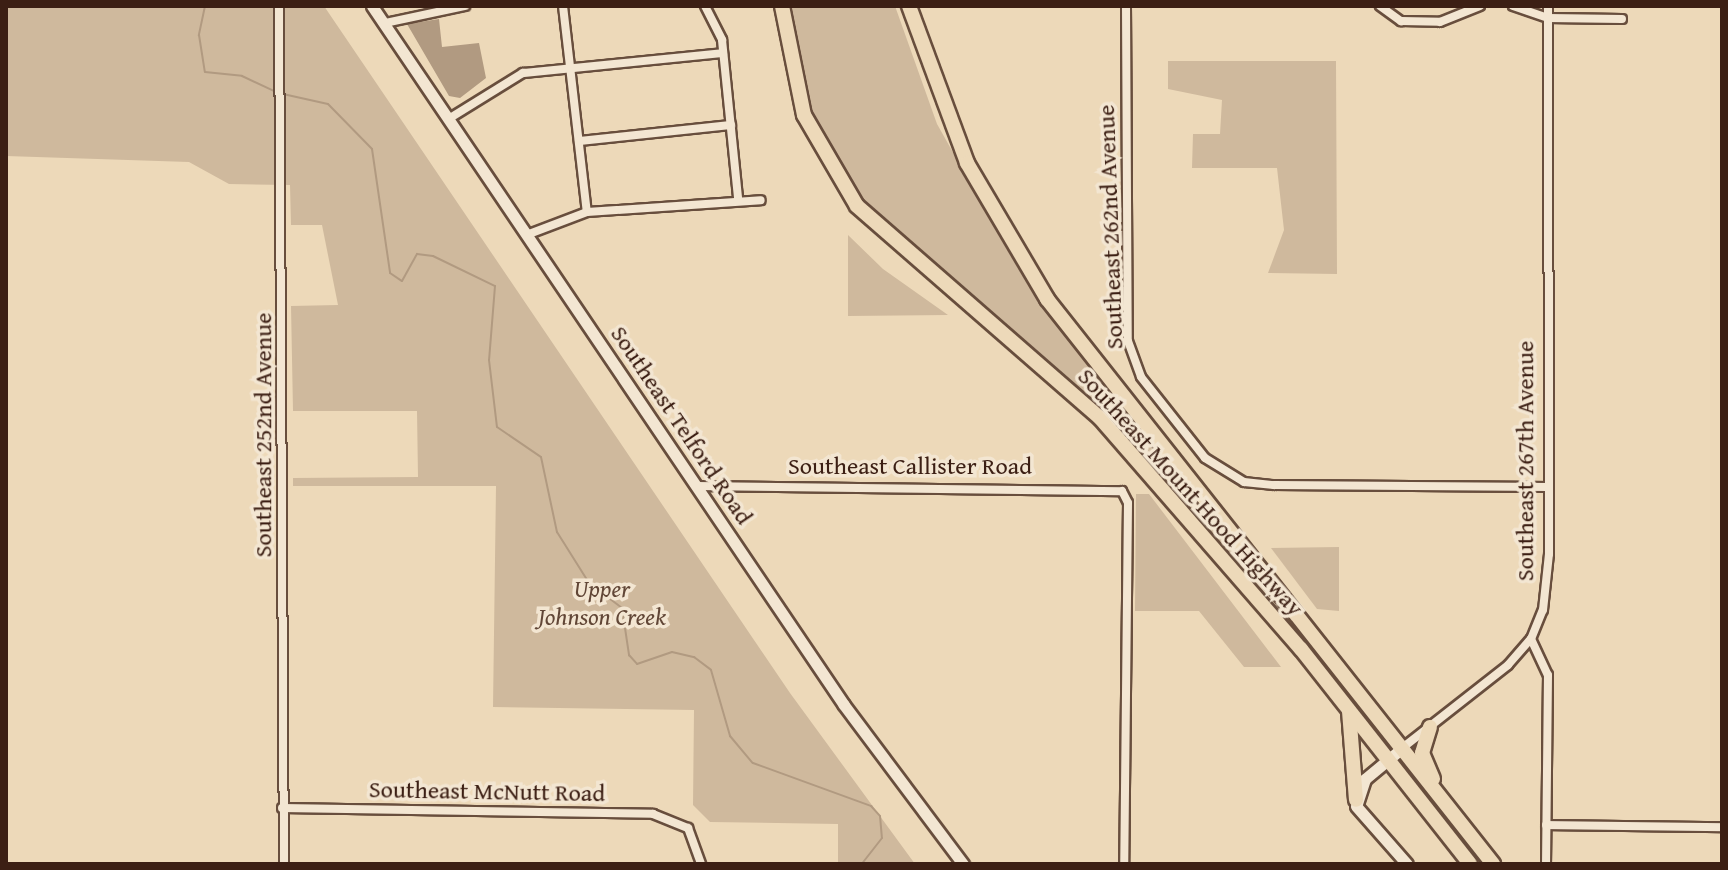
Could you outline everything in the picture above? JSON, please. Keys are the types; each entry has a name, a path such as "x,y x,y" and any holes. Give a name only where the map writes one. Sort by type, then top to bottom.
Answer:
{"highway":[{"name":"Southeast Mount Hood Highway","path":"782,6 804,115 857,206 916,264 1083,399 1301,649 1470,864"},
{"name":"Southeast Mount Hood Highway","path":"909,6 957,142 1025,267 1493,863"},
{"path":"1301,649 1336,678 1387,744 1401,749"},
{"path":"1349,711 1356,800"},
{"path":"1430,727 1423,758 1449,807"},
{"path":"1387,761 1401,766 1457,836 1493,863"}],"street":[{"name":"Southeast 252nd Avenue","path":"279,6 283,109 284,864"},
{"name":"Southeast Telford Road","path":"372,6 871,744 963,864"},
{"path":"385,23 465,6"},
{"path":"563,6 587,212"},
{"path":"705,6 723,53 738,198"},
{"name":"Southeast 262nd Avenue","path":"1126,6 1128,341 1141,377 1215,466 1244,482 1274,485 1549,487"},
{"path":"1382,9 1401,21 1480,6"},
{"path":"1513,6 1548,18 1622,19"},
{"name":"Southeast 267th Avenue","path":"1531,639 1548,581 1548,6"},
{"path":"450,118 512,77 723,53"},
{"path":"579,141 731,125"},
{"path":"529,234 587,212 738,198 761,200"},
{"name":"Southeast Callister Road","path":"696,486 1122,491 1128,503 1124,864"},
{"path":"1407,864 1360,818 1356,800 1360,785 1531,639 1548,675 1546,864"},
{"name":"Southeast McNutt Road","path":"282,808 653,814 688,828 701,864"},
{"path":"1546,825 1722,827"}],"green space":[{"name":"Upper Johnson Creek","path":"6,6 324,6 790,693 915,864 838,864 838,824 710,822 693,805 694,710 493,707 496,486 293,486 293,478 418,477 417,411 293,411 291,306 338,305 322,225 291,225 290,185 229,184 189,162 6,156"},
{"path":"789,6 895,6 937,124 1020,271 1291,620 1287,624 1091,398 888,229 855,191 805,99"},
{"path":"1168,61 1336,61 1337,274 1268,273 1284,230 1277,168 1192,168 1193,134 1220,134 1222,100 1168,89"},
{"path":"848,235 883,269 948,315 848,316"},
{"path":"1136,494 1149,494 1281,667 1244,667 1199,611 1135,611"},
{"path":"1339,547 1339,611 1317,609 1271,548"}],"shaded area":[{"path":"439,19 442,47 479,43 486,78 460,98 449,96 407,24"}],"waterway":[{"path":"205,6 199,35 205,72 242,76 277,92"},
{"path":"283,94 328,104 372,149 390,273 402,281 417,254 433,256 495,286 489,360 497,427 541,457 557,532 589,583 622,608 629,655 637,664 672,652 694,657 711,670 730,736 753,763 871,806 880,816 882,838 862,864"}]}
